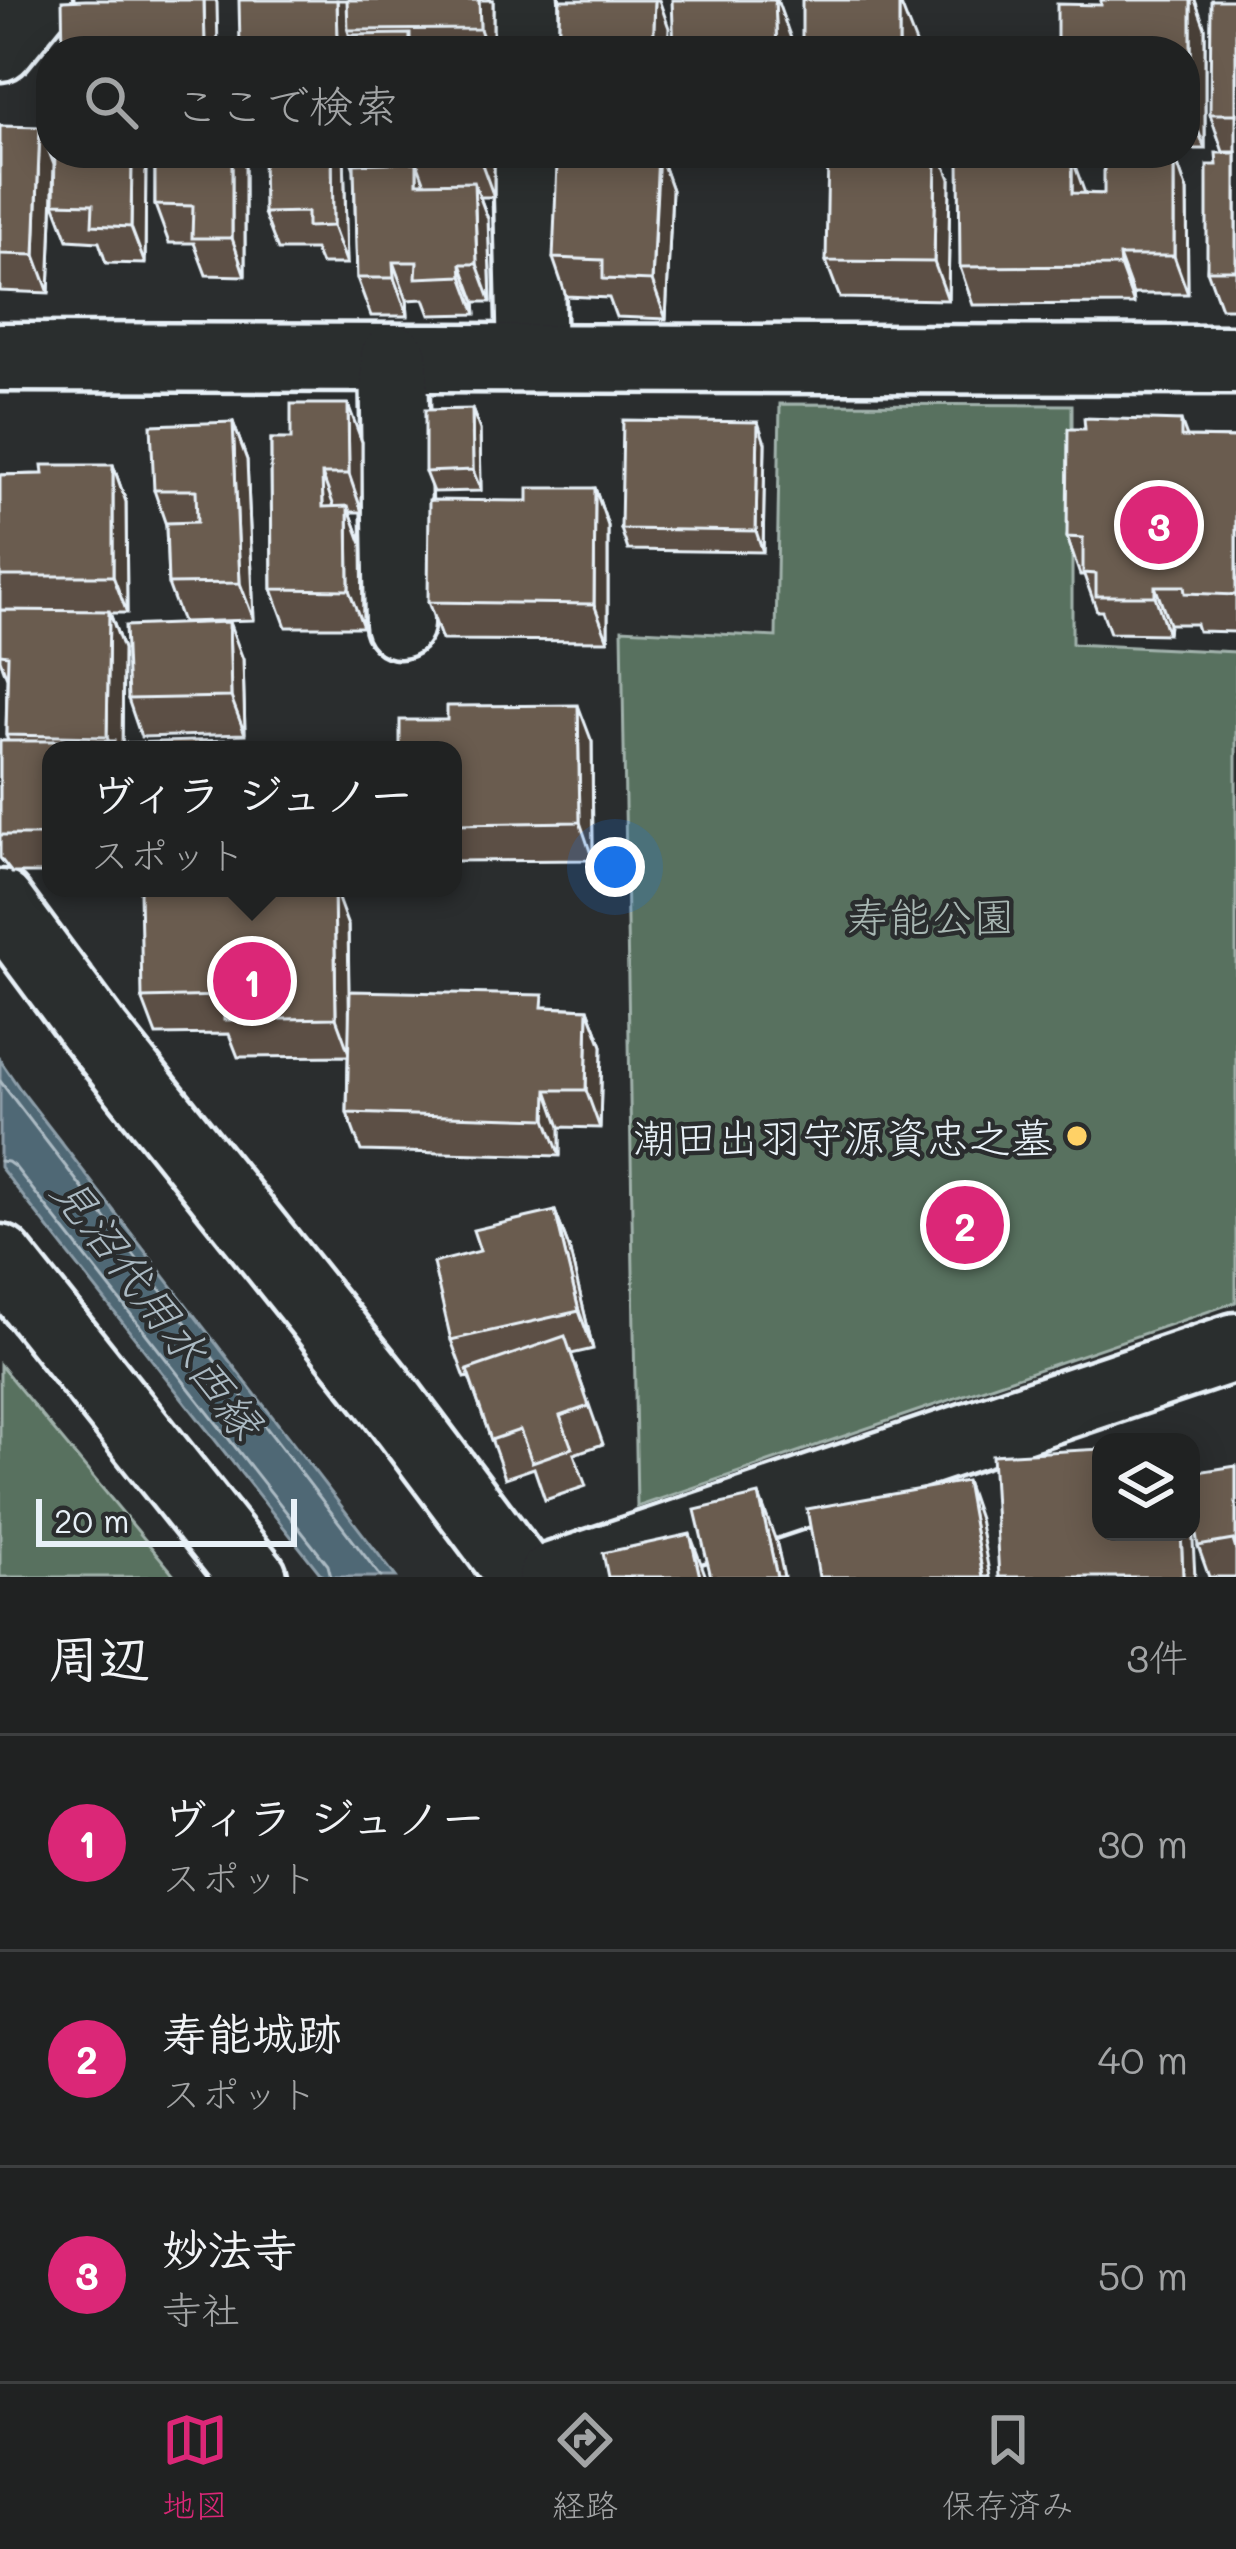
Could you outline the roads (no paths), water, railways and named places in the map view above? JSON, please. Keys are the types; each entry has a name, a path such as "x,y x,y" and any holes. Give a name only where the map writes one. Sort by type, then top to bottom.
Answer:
{"street":[{"path":"0,47 38,0"},
{"path":"524,0 525,36"},
{"path":"527,168 532,358"},
{"path":"0,357 1236,359"},
{"path":"394,358 399,624"},
{"path":"0,904 97,1035 392,1404 522,1577"},
{"path":"0,1259 253,1577"},
{"path":"552,1577 1236,1348"}],"water":[{"name":"見沼代用水西縁","path":"0,1060 396,1577 323,1577 0,1167"}],"place":[{"name":"妙法寺","path":"1159,525"},
{"name":"ヴィラ ジュノー","path":"252,981"},
{"name":"潮田出羽守源資忠之墓","path":"1077,1136"},
{"name":"寿能城跡","path":"965,1225"}],"park label":[{"name":"寿能公園","path":"931,915"}]}
